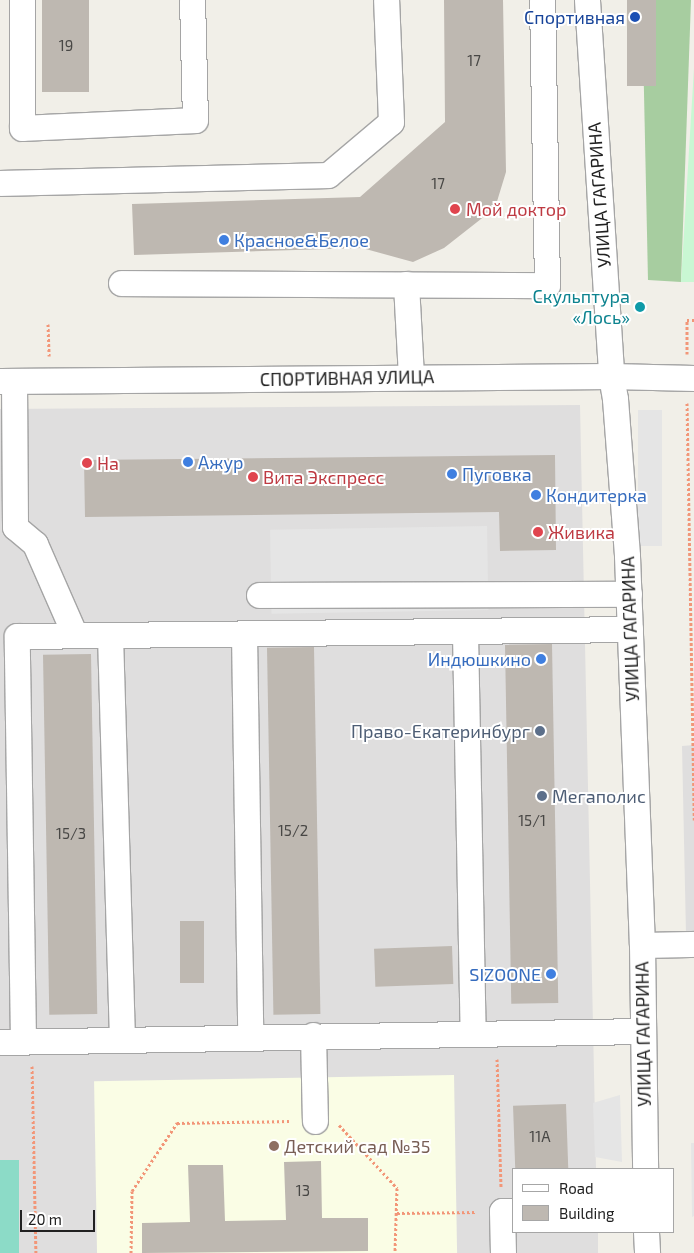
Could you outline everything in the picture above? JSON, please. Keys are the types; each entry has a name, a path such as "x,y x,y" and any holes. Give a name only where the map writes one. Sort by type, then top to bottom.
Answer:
{"street":[{"path":"22,0 22,128 195,120 192,0"},
{"path":"0,183 328,175 391,122 386,0"},
{"path":"121,283 547,285 542,0"},
{"name":"УЛИЦА ГАГАРИНА","path":"587,0 611,376 616,399 630,629 642,945 645,1168"},
{"path":"406,284 411,377"},
{"name":"СПОРТИВНАЯ УЛИЦА","path":"7,381 611,376 690,378"},
{"path":"7,381 15,527 34,544 75,635"},
{"path":"259,596 628,594"},
{"path":"630,629 465,633 9,636 18,1041 642,1030"},
{"path":"465,633 484,1033"},
{"path":"244,634 250,1036"},
{"path":"110,635 122,1038"},
{"path":"642,945 694,944"},
{"path":"313,1035 314,1121"},
{"path":"502,1253 507,1211"},
{"path":"646,1233 647,1253"}],"path":[{"path":"694,320 687,320 690,378 694,820"},
{"path":"397,1213 507,1211 484,1033"},
{"path":"18,1041 36,1253"},
{"path":"131,1253 132,1192 177,1123 314,1121 335,1121 398,1188 395,1253"}],"shaded area":[{"path":"580,405 596,1168 512,1168 512,1233 598,1233 598,1253 0,1253 0,409"},
{"path":"638,410 662,410 662,546 638,546"},
{"path":"487,526 488,610 271,614 270,530"},
{"path":"694,745 694,935 686,934 682,746"},
{"name":"Детский сад №35","path":"454,1075 457,1253 97,1253 94,1081"},
{"path":"620,1095 622,1162 595,1157 593,1103"},
{"path":"691,1143 694,1143 694,1216 692,1217"}],"green space":[{"path":"642,0 691,0 681,282 648,280"},
{"path":"694,68 694,282 681,282"},
{"path":"0,1160 19,1160 19,1253 0,1253"}],"building":[{"path":"42,0 89,0 89,92 42,92"},
{"path":"444,0 503,0 506,172 495,208 444,248 413,262 362,248 134,255 132,204 360,197 445,122"},
{"path":"627,0 656,0 656,86 627,86"},
{"path":"555,455 556,550 500,551 499,512 85,517 84,460"},
{"path":"552,644 558,1003 511,1004 505,645"},
{"path":"314,647 320,1014 273,1015 267,648"},
{"path":"91,654 97,1014 49,1015 43,655"},
{"path":"180,921 204,921 204,983 180,983"},
{"path":"452,946 453,984 375,987 374,949"},
{"path":"566,1104 568,1168 515,1168 513,1106"},
{"path":"321,1161 322,1218 368,1218 368,1251 142,1253 142,1223 190,1222 188,1165 223,1165 225,1221 286,1220 284,1162"}],"place":[{"name":"Спортивная","path":"635,17"},
{"name":"Мой доктор","path":"455,209"},
{"name":"Красное&Белое","path":"224,240"},
{"name":"Скульптура «Лось»","path":"640,307"},
{"name":"Ажур","path":"188,462"},
{"name":"На","path":"87,463"},
{"name":"Пуговка","path":"452,474"},
{"name":"Вита Экспресс","path":"253,477"},
{"name":"Кондитерка","path":"536,495"},
{"name":"Живика","path":"538,532"},
{"name":"Индюшкино","path":"541,659"},
{"name":"Право-Екатеринбург","path":"540,731"},
{"name":"Мегаполис","path":"542,796"},
{"name":"SIZOONE","path":"551,974"},
{"name":"Детский сад №35","path":"274,1146"}]}
